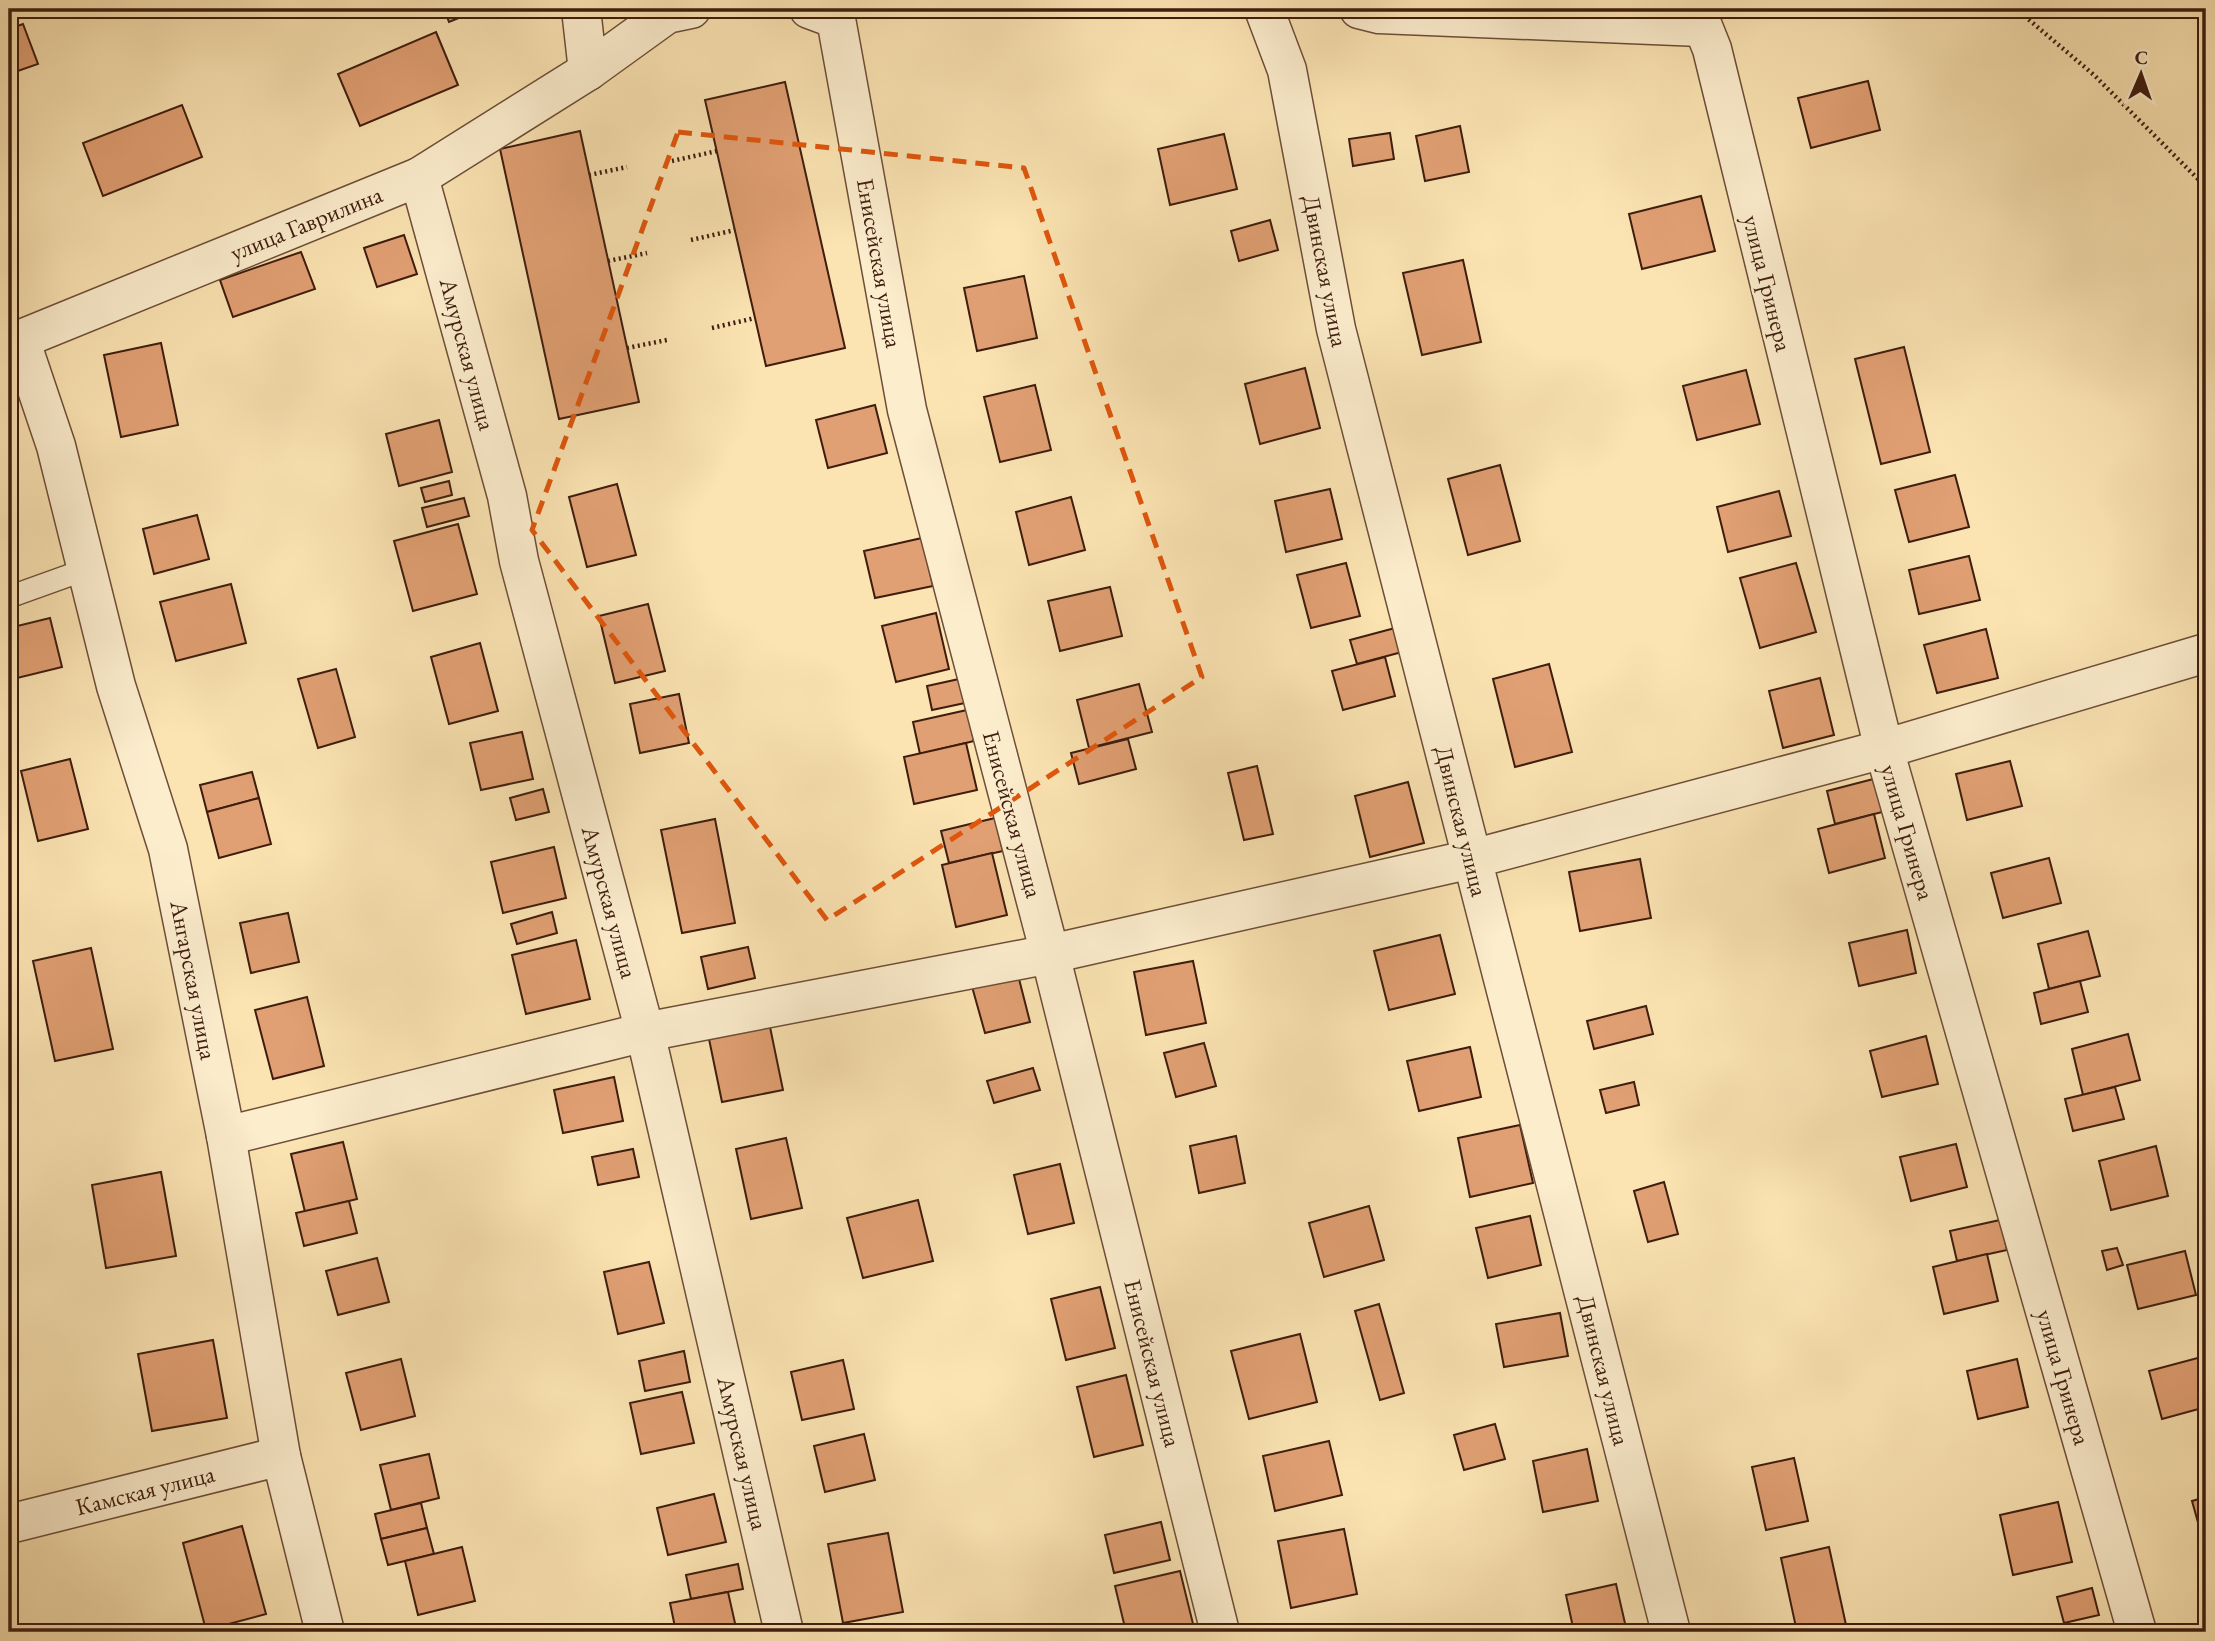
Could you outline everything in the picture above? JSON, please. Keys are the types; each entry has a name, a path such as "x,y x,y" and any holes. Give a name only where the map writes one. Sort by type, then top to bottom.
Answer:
{"street":[{"path":"581,9 587,71 667,14 691,9"},
{"name":"Енисейская улица","path":"809,9 836,19 907,410 1050,954 1220,1632"},
{"name":"Двинская улица","path":"1264,9 1287,70 1336,329 1671,1632"},
{"path":"1359,9 1379,14 1699,18"},
{"name":"улица Гринера","path":"1699,18 1712,50 1884,749 2137,1632"},
{"name":"улица Гаврилина","path":"14,342 419,177 587,71"},
{"name":"Амурская улица","path":"419,177 507,496 519,561 645,1032 784,1632"},
{"name":"Ангарская улица","path":"14,342 56,446 116,686 168,849 226,1136 281,1457 325,1632"},
{"path":"226,1136 422,1084 645,1032 1050,954 1472,859 1884,749 2206,653"},
{"name":"Камская улица","path":"9,1524 281,1457"}],"lane":[{"path":"9,597 87,569"}],"path":[{"path":"2004,9 2021,13 2094,75 2206,187"},
{"path":"672,161 717,151"},
{"path":"589,175 627,167"},
{"path":"691,240 735,230"},
{"path":"608,261 647,253"},
{"path":"712,328 755,318"},
{"path":"627,348 667,341"}],"highlighted area":[{"path":"678,132 1024,168 1202,677 827,920 532,530"}],"building":[{"path":"444,9 481,9 449,22"},
{"path":"23,24 38,64 9,74 9,29"},
{"path":"436,32 458,85 360,126 338,74"},
{"path":"1868,81 1880,130 1811,148 1798,98"},
{"path":"785,82 845,348 766,366 705,100"},
{"path":"182,105 202,157 103,196 83,143"},
{"path":"1460,126 1469,172 1425,181 1416,136"},
{"path":"580,131 639,402 559,419 500,149"},
{"path":"1390,133 1394,159 1353,166 1349,139"},
{"path":"1224,134 1237,189 1170,205 1158,149"},
{"path":"1701,196 1715,251 1642,269 1629,214"},
{"path":"1270,220 1278,250 1239,261 1231,231"},
{"path":"404,235 417,274 377,287 364,248"},
{"path":"301,252 315,289 233,317 220,280"},
{"path":"1463,260 1481,342 1422,355 1403,273"},
{"path":"1024,276 1037,338 977,351 964,288"},
{"path":"161,343 178,425 121,437 104,355"},
{"path":"1904,347 1930,452 1881,464 1855,359"},
{"path":"1305,368 1320,428 1260,444 1245,384"},
{"path":"1746,370 1760,424 1697,440 1683,386"},
{"path":"1035,385 1051,450 1000,462 984,397"},
{"path":"875,405 887,453 828,468 816,420"},
{"path":"439,420 452,472 399,486 386,434"},
{"path":"1500,465 1520,541 1468,555 1448,479"},
{"path":"1955,475 1969,527 1909,542 1895,490"},
{"path":"449,481 452,495 425,502 421,488"},
{"path":"617,484 636,555 587,567 569,497"},
{"path":"1330,489 1342,539 1286,552 1275,501"},
{"path":"1779,491 1791,536 1728,552 1717,507"},
{"path":"1071,497 1085,550 1029,565 1016,512"},
{"path":"464,498 469,516 427,527 422,508"},
{"path":"197,515 209,559 154,574 143,529"},
{"path":"458,524 477,594 413,611 394,541"},
{"path":"922,538 933,586 875,598 864,551"},
{"path":"1969,556 1980,600 1919,614 1909,570"},
{"path":"1346,563 1360,616 1311,628 1297,575"},
{"path":"1796,563 1816,632 1760,648 1740,578"},
{"path":"231,584 246,643 176,661 160,602"},
{"path":"1110,587 1122,636 1060,651 1048,601"},
{"path":"648,604 665,671 615,683 599,616"},
{"path":"936,613 949,669 896,682 882,626"},
{"path":"50,618 62,667 9,680 9,628"},
{"path":"1395,628 1402,652 1357,664 1350,640"},
{"path":"1986,629 1998,678 1937,693 1924,645"},
{"path":"480,643 498,711 449,724 431,657"},
{"path":"1385,657 1395,696 1343,710 1332,671"},
{"path":"1549,664 1572,752 1515,767 1493,679"},
{"path":"336,669 355,737 318,748 298,679"},
{"path":"1820,678 1834,735 1783,748 1769,691"},
{"path":"959,679 965,703 932,710 927,686"},
{"path":"1139,684 1152,732 1089,748 1077,700"},
{"path":"679,694 689,743 640,753 630,704"},
{"path":"967,710 974,741 920,754 913,722"},
{"path":"522,732 533,779 481,790 470,743"},
{"path":"1128,739 1136,769 1079,784 1071,753"},
{"path":"966,743 977,790 914,804 904,757"},
{"path":"70,759 88,829 38,841 21,771"},
{"path":"2010,761 2022,806 1967,820 1956,774"},
{"path":"1257,766 1273,834 1244,840 1228,773"},
{"path":"252,772 259,798 207,812 200,785"},
{"path":"1885,776 1894,809 1835,824 1827,791"},
{"path":"1408,782 1424,843 1370,857 1355,796"},
{"path":"543,789 549,812 516,820 510,798"},
{"path":"259,798 271,844 219,858 207,812"},
{"path":"1874,814 1885,858 1829,873 1818,829"},
{"path":"995,818 1003,851 949,863 941,831"},
{"path":"715,819 735,923 682,933 661,830"},
{"path":"554,847 566,898 503,913 491,862"},
{"path":"992,853 1007,915 956,927 942,865"},
{"path":"2049,858 2061,903 2003,918 1991,873"},
{"path":"1640,859 1651,918 1580,931 1569,872"},
{"path":"552,912 557,933 517,944 511,924"},
{"path":"288,913 299,962 251,973 240,923"},
{"path":"1907,930 1916,973 1859,986 1849,943"},
{"path":"2088,931 2100,976 2049,989 2038,944"},
{"path":"1440,935 1455,994 1389,1010 1374,951"},
{"path":"576,940 590,999 526,1014 512,955"},
{"path":"748,947 755,978 708,989 701,957"},
{"path":"91,948 113,1049 55,1061 33,961"},
{"path":"1193,961 1206,1023 1146,1035 1134,972"},
{"path":"1017,971 1030,1022 985,1033 971,983"},
{"path":"2080,981 2088,1012 2041,1024 2034,993"},
{"path":"307,997 324,1066 273,1079 255,1010"},
{"path":"1646,1006 1653,1034 1594,1049 1587,1021"},
{"path":"770,1027 783,1090 722,1102 709,1039"},
{"path":"2128,1034 2140,1080 2083,1095 2072,1049"},
{"path":"1926,1036 1938,1084 1882,1097 1870,1051"},
{"path":"1204,1043 1216,1086 1176,1097 1164,1053"},
{"path":"1470,1047 1481,1097 1419,1111 1407,1061"},
{"path":"1033,1068 1040,1090 994,1103 987,1081"},
{"path":"614,1077 623,1121 563,1133 554,1090"},
{"path":"1634,1082 1639,1105 1606,1113 1600,1090"},
{"path":"2115,1087 2124,1119 2073,1131 2065,1099"},
{"path":"1520,1125 1533,1183 1470,1197 1458,1138"},
{"path":"1236,1136 1245,1183 1199,1193 1190,1146"},
{"path":"786,1138 802,1208 751,1219 736,1149"},
{"path":"343,1142 357,1199 305,1212 291,1154"},
{"path":"1956,1144 1967,1187 1911,1201 1900,1157"},
{"path":"2156,1146 2168,1196 2111,1210 2099,1161"},
{"path":"633,1149 639,1177 598,1185 592,1157"},
{"path":"1060,1164 1074,1223 1028,1234 1014,1175"},
{"path":"161,1172 176,1256 106,1268 92,1185"},
{"path":"1664,1182 1678,1234 1648,1242 1634,1191"},
{"path":"918,1200 933,1261 863,1278 847,1218"},
{"path":"349,1201 357,1233 304,1246 296,1213"},
{"path":"1369,1206 1384,1260 1324,1277 1309,1223"},
{"path":"1530,1216 1541,1265 1488,1278 1476,1228"},
{"path":"2000,1220 2007,1250 1957,1261 1950,1231"},
{"path":"2117,1248 2123,1265 2107,1270 2102,1251"},
{"path":"2185,1251 2196,1295 2138,1309 2127,1265"},
{"path":"1987,1254 1998,1301 1944,1314 1933,1267"},
{"path":"377,1258 389,1302 338,1315 326,1271"},
{"path":"649,1262 664,1323 618,1334 604,1272"},
{"path":"1100,1287 1115,1348 1066,1360 1051,1299"},
{"path":"1379,1304 1404,1393 1380,1400 1355,1311"},
{"path":"1560,1313 1568,1356 1504,1367 1496,1324"},
{"path":"1300,1334 1317,1402 1249,1419 1231,1351"},
{"path":"213,1340 227,1418 152,1431 138,1354"},
{"path":"684,1351 690,1382 645,1391 639,1361"},
{"path":"2205,1356 2206,1407 2162,1419 2149,1371"},
{"path":"401,1359 415,1416 361,1430 346,1373"},
{"path":"2017,1359 2028,1407 1978,1419 1967,1371"},
{"path":"843,1360 854,1409 802,1420 791,1372"},
{"path":"1126,1375 1143,1445 1094,1457 1077,1387"},
{"path":"682,1392 694,1443 641,1454 630,1403"},
{"path":"1495,1424 1505,1459 1464,1470 1454,1435"},
{"path":"864,1434 875,1480 825,1492 814,1446"},
{"path":"1329,1441 1342,1495 1275,1511 1263,1456"},
{"path":"1587,1449 1598,1501 1543,1512 1533,1461"},
{"path":"429,1454 439,1498 391,1510 380,1465"},
{"path":"1794,1458 1808,1521 1766,1530 1752,1467"},
{"path":"714,1494 726,1542 668,1555 657,1508"},
{"path":"2206,1497 2206,1551 2192,1501"},
{"path":"2058,1502 2072,1562 2013,1575 2000,1515"},
{"path":"421,1503 427,1528 381,1539 375,1514"},
{"path":"1161,1522 1170,1560 1114,1573 1105,1535"},
{"path":"242,1526 266,1614 206,1630 183,1543"},
{"path":"427,1528 434,1554 388,1565 381,1539"},
{"path":"1344,1529 1357,1594 1291,1608 1278,1541"},
{"path":"888,1533 903,1612 843,1623 828,1544"},
{"path":"462,1547 475,1601 418,1615 405,1561"},
{"path":"1829,1547 1846,1625 1797,1632 1781,1558"},
{"path":"738,1564 743,1589 691,1599 686,1575"},
{"path":"1180,1571 1195,1632 1126,1632 1115,1586"},
{"path":"1616,1584 1627,1632 1574,1632 1566,1595"},
{"path":"2092,1588 2099,1615 2064,1623 2057,1597"},
{"path":"728,1592 737,1632 676,1632 670,1603"}]}
